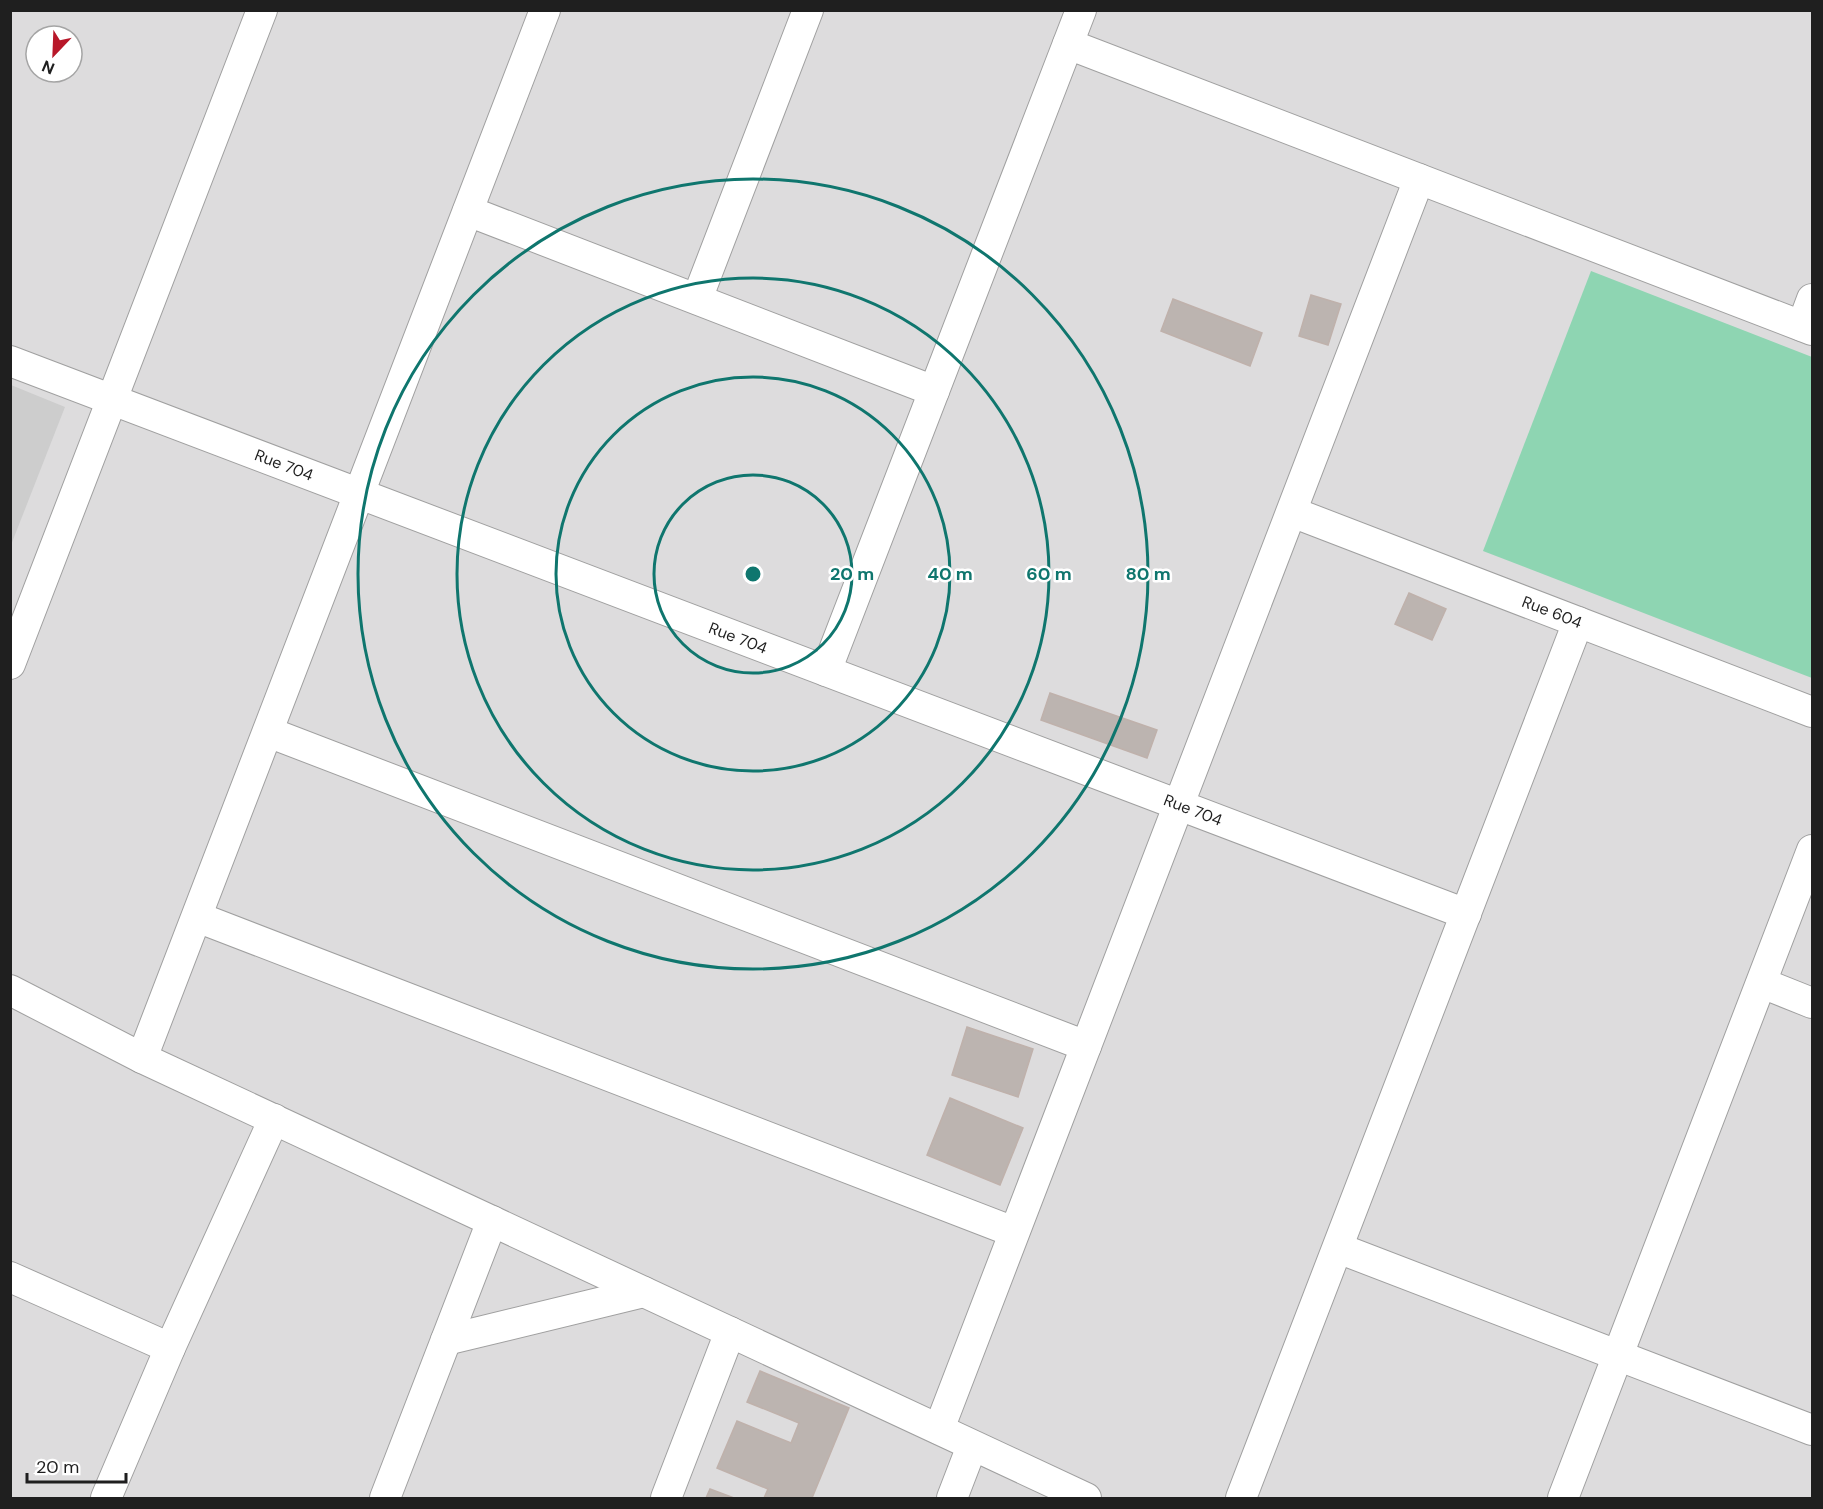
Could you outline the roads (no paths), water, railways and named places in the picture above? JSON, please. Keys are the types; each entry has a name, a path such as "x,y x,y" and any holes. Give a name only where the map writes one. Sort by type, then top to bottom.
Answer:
{"street":[{"path":"10,664 22,599 112,399 262,10"},
{"path":"142,1058 545,10"},
{"path":"697,300 808,10"},
{"path":"826,671 1081,10"},
{"path":"1068,44 1807,328 1812,299"},
{"path":"939,1429 1419,179"},
{"path":"468,211 934,391"},
{"name":"Rue 704","path":"10,361 1466,914"},
{"name":"Rue 604","path":"1292,512 1812,712"},
{"path":"1241,1498 1578,622"},
{"path":"268,732 1086,1046"},
{"path":"1563,1498 1812,850"},
{"path":"197,917 1014,1232"},
{"path":"1762,983 1812,1003"},
{"path":"10,990 142,1058 1086,1498"},
{"path":"106,1498 170,1348 274,1119"},
{"path":"385,1498 492,1221"},
{"path":"1338,1248 1812,1430"},
{"path":"10,1277 170,1348"},
{"path":"446,1340 644,1292"},
{"path":"666,1498 730,1332"},
{"path":"952,1498 972,1446"}]}
